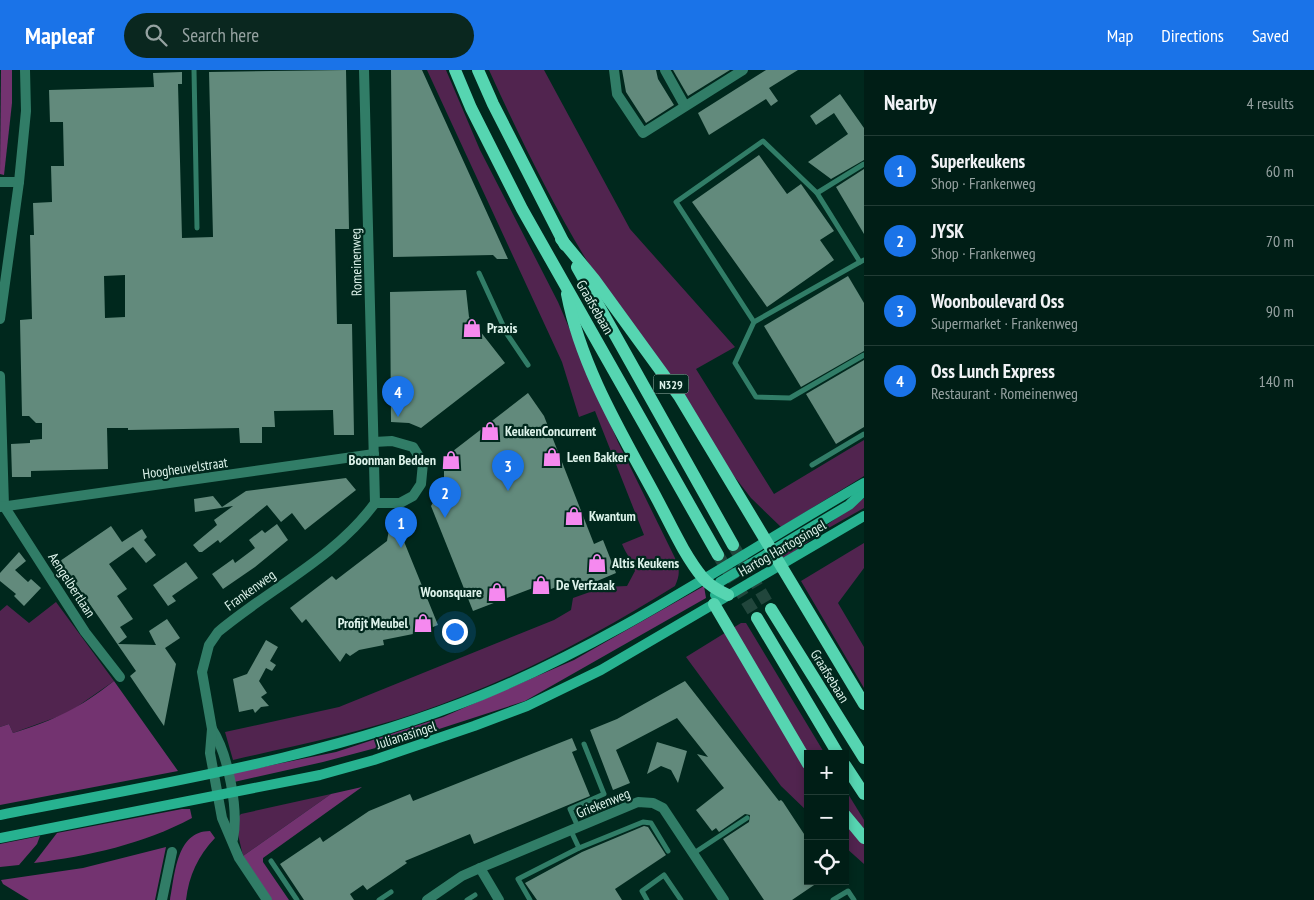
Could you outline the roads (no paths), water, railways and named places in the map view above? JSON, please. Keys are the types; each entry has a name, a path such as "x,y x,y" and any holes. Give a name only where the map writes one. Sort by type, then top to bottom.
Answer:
{"main road":[{"name":"Graafsebaan","path":"455,70 471,108 522,208 718,555"},
{"name":"Graafsebaan","path":"478,70 493,104 561,239 733,545"},
{"name":"N329","path":"561,239 594,279 679,396 864,704"},
{"path":"565,284 572,322 607,404 689,557 704,579 716,589 728,595"},
{"name":"Hartog Hartogsingel","path":"769,546 864,483"},
{"name":"Hartog Hartogsingel","path":"769,546 849,505 864,491"},
{"name":"Hartog Hartogsingel","path":"714,604 864,516"},
{"path":"769,546 720,582 716,589 714,604 804,757"},
{"name":"Julianasingel","path":"0,815 214,773 356,739 483,694 574,652 704,579 769,546"},
{"name":"Julianasingel","path":"0,838 320,775 423,744 527,706 601,670 714,604"},
{"name":"Graafsebaan","path":"771,609 864,758"},
{"path":"757,618 836,750"},
{"path":"849,771 864,794"},
{"path":"849,820 864,838"}],"street":[{"path":"0,319 19,182 26,111 25,70"},
{"name":"Romeinenweg","path":"364,70 374,454"},
{"path":"614,70 618,94 643,133 743,70"},
{"path":"665,70 685,106"},
{"path":"0,182 19,182"},
{"path":"0,376 2,506"},
{"path":"374,442 392,441 414,447 423,464 421,484 413,496 400,504 375,504 374,454"},
{"name":"Hoogheuvelstraat","path":"2,506 374,454"},
{"name":"Frankenweg","path":"230,792 223,751 212,730 202,672 210,644 218,632 337,544 359,525 375,504"},
{"name":"Aengelbertlaan","path":"2,506 85,632 120,677"},
{"name":"Frankenweg","path":"212,730 209,742 218,794"},
{"path":"230,792 234,815 233,840"},
{"path":"218,794 222,818 233,840 239,858 267,900"},
{"name":"Griekenweg","path":"427,900 462,876 638,802 653,803 663,808 724,900"},
{"path":"162,900 172,852"},
{"path":"480,868 499,900"}],"lane":[{"path":"194,70 197,228"},
{"path":"754,322 676,202 763,141 817,193 862,261 754,322 735,363 756,397 790,398 864,354"},
{"path":"817,193 864,164"},
{"path":"479,273 506,334 528,365"},
{"path":"812,465 864,434"},
{"path":"579,848 570,809 604,794 584,744"},
{"path":"694,853 747,818"},
{"path":"530,900 518,879 579,848 643,822 651,823 668,850"},
{"path":"271,862 297,900"},
{"path":"647,900 642,891 664,875 681,900"},
{"path":"833,900 848,891 854,900"},
{"path":"379,900 391,892"},
{"path":"467,900 475,895"}],"tunnel":[{"path":"733,545 771,609"},
{"path":"718,555 757,618"}],"place":[{"name":"Praxis","path":"472,328"},
{"name":"Oss Lunch Express","path":"398,417"},
{"name":"KeukenConcurrent","path":"490,431"},
{"name":"Leen Bakker","path":"552,457"},
{"name":"Boonman Bedden","path":"451,460"},
{"name":"Woonboulevard Oss","path":"508,491"},
{"name":"Kwantum","path":"574,516"},
{"name":"JYSK","path":"445,518"},
{"name":"Superkeukens","path":"401,548"},
{"name":"Altis Keukens","path":"597,563"},
{"name":"De Verfzaak","path":"541,585"},
{"name":"Woonsquare","path":"497,592"},
{"name":"Profijt Meubel","path":"423,623"}]}
